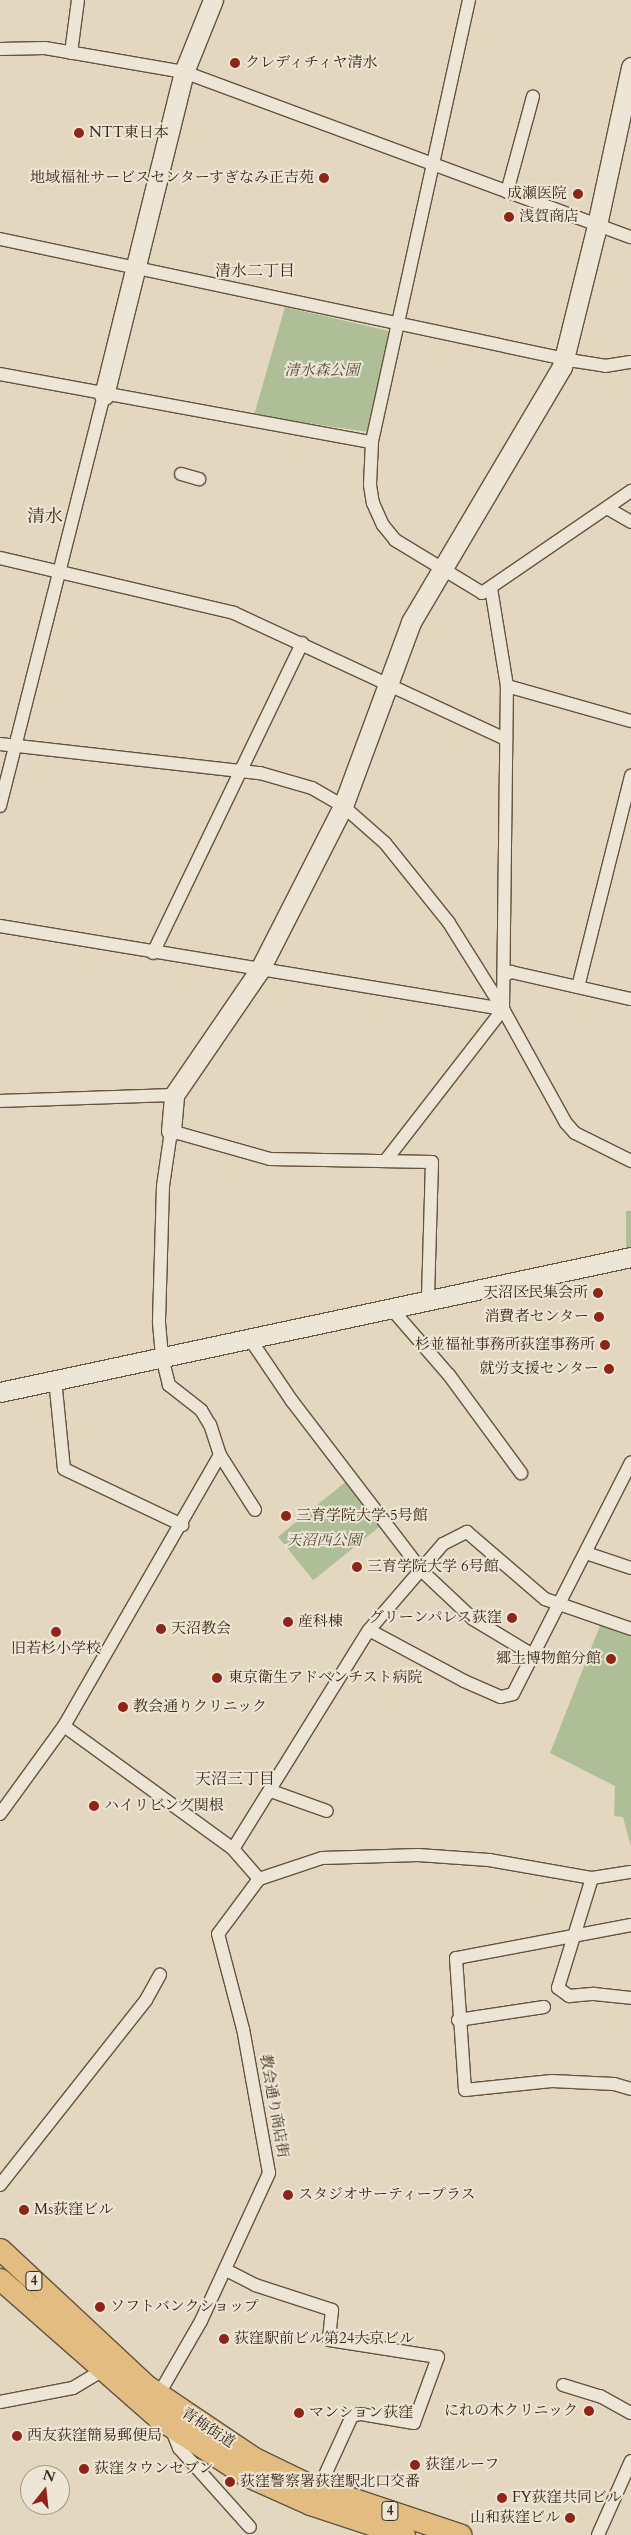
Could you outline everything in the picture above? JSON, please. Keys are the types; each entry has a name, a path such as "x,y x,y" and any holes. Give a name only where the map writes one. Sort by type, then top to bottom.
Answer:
{"main road":[{"name":"青梅街道","path":"0,2249 158,2394 254,2458 319,2488 461,2535"},
{"name":"青梅街道","path":"0,2279 101,2371 164,2423 267,2487 404,2535"}],"street":[{"path":"71,53 78,0"},
{"path":"0,806 184,72 213,0"},
{"path":"469,0 400,324 372,442 370,485 377,515 395,540 441,569 486,590"},
{"path":"0,49 46,48 184,72 631,237"},
{"path":"255,1510 220,1455 210,1424 201,1410 169,1385 162,1357 159,1321 163,1186 174,1095 259,971 343,806 411,622 565,359 631,67"},
{"path":"508,192 533,96"},
{"path":"0,240 565,359 605,366 631,362"},
{"path":"0,374 104,395 372,442"},
{"path":"181,474 199,479"},
{"path":"486,590 631,491"},
{"path":"608,508 631,522"},
{"path":"0,558 234,613 506,739"},
{"path":"386,1160 503,1009 505,975 503,859 507,686 486,590"},
{"path":"153,953 238,769 302,643"},
{"path":"507,686 631,721"},
{"path":"0,744 238,769 312,788 343,806 385,843 448,923 503,1009 566,1123 575,1133 631,1161"},
{"path":"578,987 631,776"},
{"path":"0,926 259,971 503,1009"},
{"path":"505,975 511,972 631,999"},
{"path":"0,1101 174,1095"},
{"path":"170,1131 270,1159 432,1162 428,1299"},
{"path":"0,1392 631,1256"},
{"path":"390,1307 450,1375 521,1473"},
{"path":"250,1339 292,1401 421,1570 473,1619 533,1655"},
{"path":"59,1379 56,1389 64,1469 182,1525"},
{"path":"0,1814 64,1726 182,1525 220,1455"},
{"path":"369,1630 464,1681 501,1697 513,1694 631,1462"},
{"path":"233,1849 271,1791 369,1630 443,1544 467,1532 545,1599 631,1629"},
{"path":"586,1553 631,1568"},
{"path":"64,1726 233,1849 259,1879 322,1858 418,1855 489,1860 592,1878 631,1872"},
{"path":"271,1791 327,1811"},
{"path":"592,1878 559,1982 562,1994 631,1998"},
{"name":"教会通り商店街","path":"158,2394 180,2360 226,2270 269,2173 243,2029 218,1934 253,1894 259,1879"},
{"path":"631,1926 456,1958 458,2020 464,2090 552,2081 614,2084 631,2089"},
{"path":"0,2185 146,2000 160,1975"},
{"path":"458,2020 544,2007"},
{"path":"226,2270 255,2284 332,2310 329,2340 438,2357 414,2423 360,2414 352,2416 319,2488"},
{"path":"0,2402 73,2388 101,2371"},
{"path":"563,2385 600,2396 631,2413"},
{"path":"158,2394 154,2410 179,2448 250,2527"},
{"path":"598,2535 631,2461"}],"green space":[{"name":"清水森公園","path":"285,307 393,332 368,432 254,415"},
{"path":"626,1211 631,1211 631,1248 626,1248"},
{"name":"天沼西公園","path":"348,1480 383,1524 313,1580 278,1537"},
{"path":"601,1623 631,1632 631,1847 623,1817 614,1816 615,1786 550,1753"}],"place":[{"name":"クレディチィヤ清水","path":"235,63"},
{"name":"NTT東日本","path":"79,133"},
{"name":"地域福祉サービスセンターすぎなみ正吉苑","path":"324,178"},
{"name":"成瀬医院","path":"578,194"},
{"name":"浅賀商店","path":"509,217"},
{"name":"天沼区民集会所","path":"598,1293"},
{"name":"消費者センター","path":"599,1317"},
{"name":"杉並福祉事務所荻窪事務所","path":"605,1345"},
{"name":"就労支援センター","path":"609,1369"},
{"name":"三育学院大学 5号館","path":"286,1516"},
{"name":"三育学院大学 6号館","path":"357,1567"},
{"name":"グリーンパレス荻窪","path":"512,1618"},
{"name":"産科棟","path":"288,1622"},
{"name":"天沼教会","path":"161,1629"},
{"name":"旧若杉小学校","path":"56,1632"},
{"name":"郷土博物館分館","path":"611,1659"},
{"name":"東京衛生アドベンチスト病院","path":"217,1678"},
{"name":"教会通りクリニック","path":"123,1707"},
{"name":"ハイリビング関根","path":"94,1806"},
{"name":"スタジオサーティープラス","path":"288,2195"},
{"name":"Ms荻窪ビル","path":"24,2210"},
{"name":"ソフトバンクショップ","path":"100,2307"},
{"name":"荻窪駅前ビル第24大京ビル","path":"224,2339"},
{"name":"にれの木クリニック","path":"589,2411"},
{"name":"マンション荻窪","path":"299,2413"},
{"name":"西友荻窪簡易郵便局","path":"17,2436"},
{"name":"荻窪ルーフ","path":"415,2465"},
{"name":"荻窪タウンセブン","path":"84,2469"},
{"name":"荻窪警察署荻窪駅北口交番","path":"230,2482"},
{"name":"FY荻窪共同ビル","path":"502,2498"},
{"name":"山和荻窪ビル","path":"570,2518"}],"district":[{"name":"清水二丁目","path":"255,271"},
{"name":"清水","path":"45,517"},
{"name":"天沼三丁目","path":"235,1779"}]}
